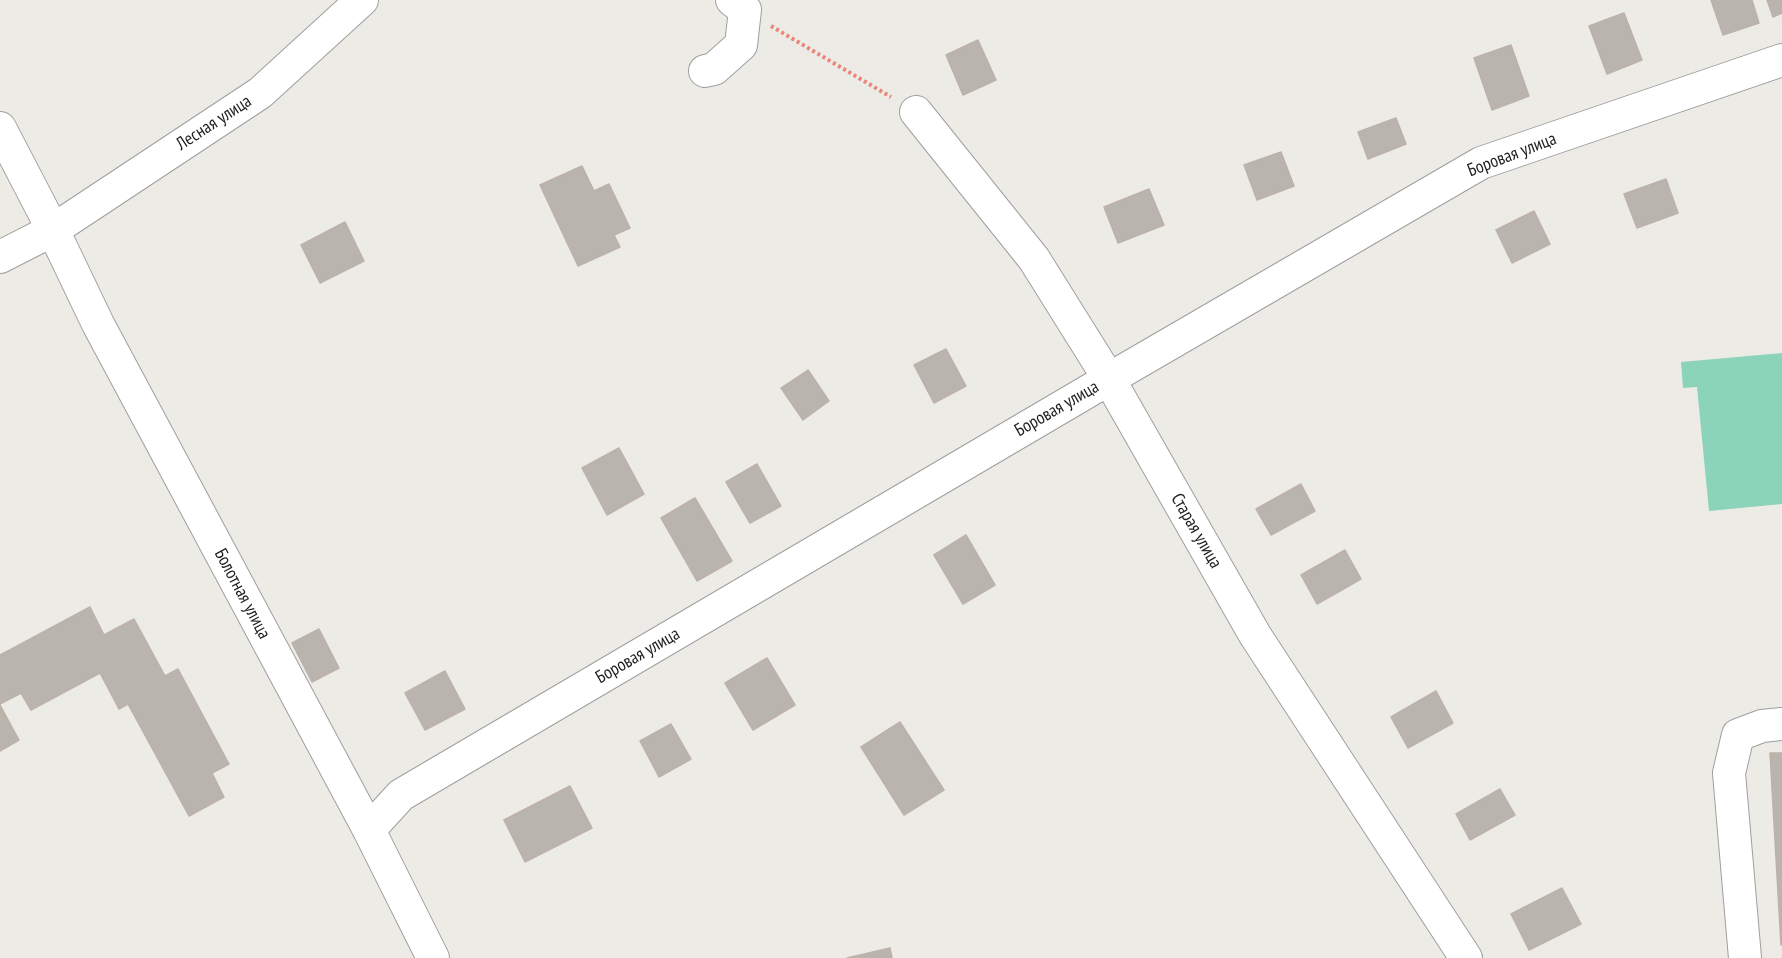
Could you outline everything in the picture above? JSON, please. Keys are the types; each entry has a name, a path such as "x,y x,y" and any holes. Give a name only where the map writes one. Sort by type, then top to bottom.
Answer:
{"street":[{"name":"Лесная улица","path":"0,256 53,230 260,93 362,0"},
{"path":"705,71 714,69 741,45 739,5"},
{"name":"Боровая улица","path":"369,830 401,795 1481,163 1782,60"},
{"name":"Старая улица","path":"915,112 1034,259 1109,379 1255,635 1466,958"},
{"name":"Болотная улица","path":"0,128 98,324 369,830 433,958"},
{"path":"1745,958 1729,773 1738,735 1762,726 1782,723"}],"path":[{"path":"739,5 915,112"}],"green space":[{"path":"1782,353 1782,504 1709,511 1697,387 1683,388 1681,362"}],"building":[{"path":"1711,0 1752,0 1759,23 1723,35"},
{"path":"1767,0 1782,0 1782,13 1773,17"},
{"path":"1624,13 1642,60 1607,74 1589,26"},
{"path":"978,40 996,80 963,95 946,55"},
{"path":"1511,45 1529,96 1492,110 1474,58"},
{"path":"1396,118 1406,144 1368,159 1358,132"},
{"path":"1281,152 1294,186 1257,200 1244,165"},
{"path":"582,166 594,191 609,184 630,228 614,235 620,247 578,266 540,185"},
{"path":"1666,179 1678,213 1637,228 1624,194"},
{"path":"1149,189 1164,225 1118,243 1104,207"},
{"path":"1534,211 1550,244 1512,263 1496,230"},
{"path":"345,222 364,261 320,283 301,245"},
{"path":"946,349 966,386 934,403 914,365"},
{"path":"808,370 829,401 803,420 781,388"},
{"path":"619,448 644,494 607,515 582,468"},
{"path":"757,464 781,506 750,523 726,482"},
{"path":"1301,484 1315,511 1271,535 1256,509"},
{"path":"695,498 732,561 697,581 661,518"},
{"path":"966,535 995,585 963,604 934,555"},
{"path":"1345,550 1361,579 1317,604 1301,575"},
{"path":"90,607 104,635 134,619 165,676 178,669 229,764 212,773 224,797 189,816 128,704 119,709 100,673 31,710 21,693 0,704 0,655"},
{"path":"319,629 339,668 312,682 292,643"},
{"path":"767,658 795,705 753,730 725,683"},
{"path":"445,671 465,709 425,730 405,693"},
{"path":"1436,691 1453,723 1408,748 1391,717"},
{"path":"0,705 19,740 0,751"},
{"path":"900,722 944,790 904,815 861,747"},
{"path":"671,724 691,759 659,777 640,741"},
{"path":"1770,753 1782,753 1782,945 1781,945"},
{"path":"570,786 592,828 525,862 504,820"},
{"path":"1500,789 1515,815 1470,840 1456,814"},
{"path":"1562,888 1581,924 1529,950 1511,914"},
{"path":"890,948 892,958 847,958"}]}
